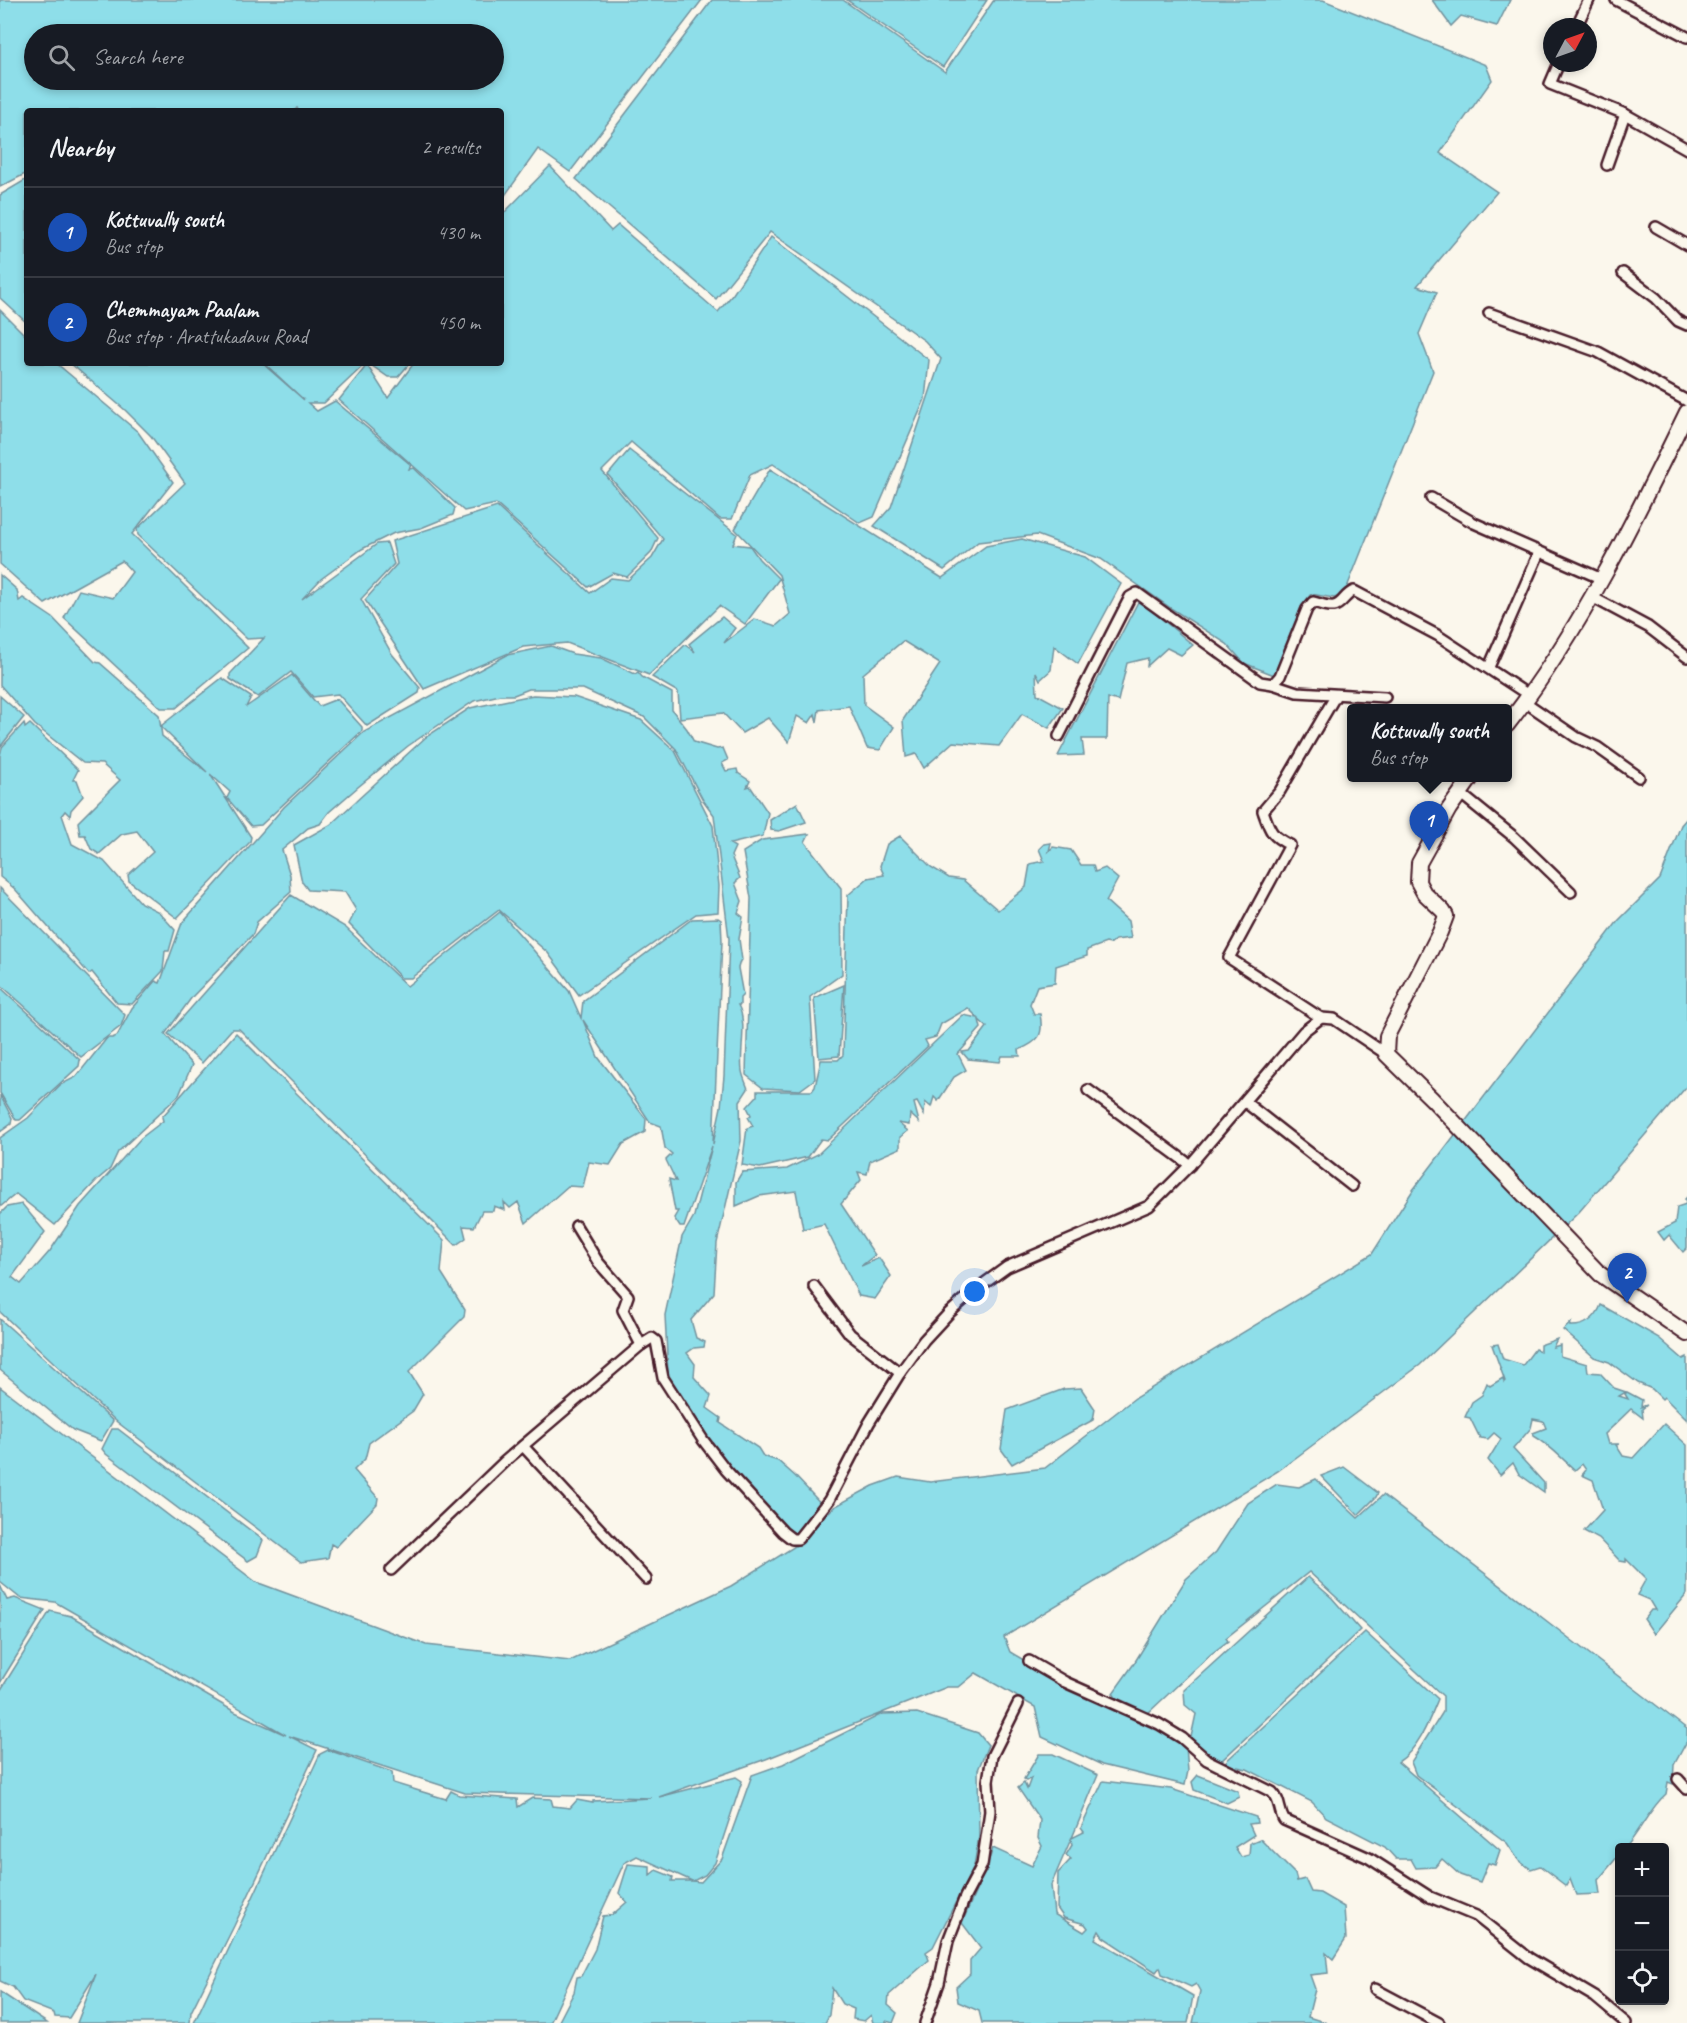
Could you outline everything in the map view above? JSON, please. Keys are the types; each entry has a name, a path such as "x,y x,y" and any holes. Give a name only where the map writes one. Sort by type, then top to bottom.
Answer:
{"main road":[{"path":"1512,719 1560,651 1624,542 1687,412"},
{"path":"1468,782 1449,809 1419,863 1418,882 1446,916 1387,1036 1386,1054 1600,1274 1687,1334"}],"street":[{"path":"1580,18 1588,0"},
{"path":"1616,0 1687,36"},
{"path":"1555,72 1550,84 1625,114 1687,149"},
{"path":"1607,165 1625,114"},
{"path":"1656,227 1687,245"},
{"path":"1623,273 1656,298 1678,321 1687,325"},
{"path":"1489,313 1598,352 1687,401"},
{"path":"1431,498 1474,523 1602,579"},
{"path":"1489,667 1539,553"},
{"path":"1273,684 1280,676 1307,609 1313,602 1332,607 1340,604 1347,594 1354,591 1437,635 1489,667 1576,737 1597,747 1639,777"},
{"path":"1059,736 1130,597 1137,593 1260,682 1297,692 1385,697"},
{"path":"1592,597 1648,627 1687,657"},
{"path":"1336,695 1280,791 1263,812 1276,839 1290,845 1229,958 1321,1018 1334,1019 1386,1054"},
{"path":"1461,794 1514,837 1571,892"},
{"path":"391,1570 523,1446 652,1338 656,1341 663,1378 703,1440 726,1470 783,1532 792,1539 798,1539 829,1500 868,1423 900,1373 924,1340 949,1313 975,1290 1007,1267 1149,1206 1190,1165 1304,1031 1321,1018"},
{"path":"1088,1090 1190,1165"},
{"path":"1245,1102 1352,1186"},
{"path":"576,1226 598,1262 628,1296 623,1310 641,1345"},
{"path":"814,1286 850,1334 900,1373"},
{"path":"523,1446 646,1579"},
{"path":"1029,1661 1065,1682 1159,1724 1182,1738 1207,1760 1272,1792 1279,1799 1280,1812 1284,1820 1369,1858 1430,1897 1476,1916 1529,1958 1595,1997 1626,2023"},
{"path":"925,2023 939,1983 948,1941 965,1897 982,1865 990,1811 988,1781 992,1756 1018,1704"},
{"path":"1678,1779 1687,1789"},
{"path":"1375,1989 1439,2023"}],"water":[{"path":"0,0 702,0 570,172 538,149 504,197 504,108 24,108 24,175 0,187"},
{"path":"712,0 843,0 945,72 994,0 1323,0 1486,65 1492,80 1440,153 1497,192 1417,286 1437,292 1419,334 1433,371 1344,595 1334,598 1311,594 1301,607 1274,675 1244,663 1227,644 1101,559 1037,535 978,542 944,570 874,526 891,507 941,359 925,341 770,232 716,299 576,179"},
{"path":"847,0 987,0 943,67"},
{"path":"1432,0 1510,0 1497,26 1461,16 1451,26"},
{"path":"550,166 611,231 618,225 718,312 733,294 771,237 929,360 925,399 874,517 860,523 773,464 750,475 732,519 720,519 631,442 602,471 658,538 651,553 627,577 613,573 588,587 496,504 464,511 339,400 366,366 388,398 412,366 504,366 504,213"},
{"path":"24,181 24,320 0,298 0,195"},
{"path":"0,310 24,334 24,366 60,366 138,432 173,482 132,534 248,648 176,708 161,708 64,618 79,590 113,598 132,572 122,561 45,604 0,564"},
{"path":"74,366 265,366 304,400 267,366 363,366 324,403 308,403 317,411 335,401 411,465 409,469 414,468 455,508 453,515 421,528 394,533 362,549 321,579 302,599 377,544 387,543 394,564 361,599 392,654 420,688 419,693 367,726 338,694 313,697 291,672 258,697 230,679 230,674 264,638 247,639 138,535 137,529 185,483 151,436 125,410"},
{"path":"372,366 407,366 398,377 388,377"},
{"path":"629,450 737,534 733,544 750,546 759,559 779,579 745,624 719,606 649,675 567,643 523,647 424,689 365,600 397,564 392,541 497,507 590,593 611,578 628,580 652,558 663,539 608,475"},
{"path":"770,469 942,578 986,546 1022,539 1085,557 1121,584 1078,664 1054,646 1051,670 1040,680 1036,672 1037,694 1063,708 1049,728 1022,714 999,746 953,742 924,768 916,754 906,757 903,720 940,664 903,641 863,674 864,705 894,727 880,750 867,748 849,706 819,710 817,722 815,714 809,723 797,716 789,742 768,718 742,733 723,713 680,718 678,692 652,677 685,645 695,652 689,644 722,617 735,628 724,643 755,619 776,626 790,614 779,575 735,529"},
{"path":"0,575 17,590 19,601 23,598 53,618 95,662 100,663 159,715 162,736 207,772 162,728 162,725 222,678 251,697 246,707 292,675 319,706 337,699 362,727 362,731 261,825 251,826 227,798 230,792 210,774 251,837 250,842 177,918 129,881 128,875 153,852 137,831 122,834 99,854 91,849 85,835 80,835 78,822 120,780 102,764 83,763 35,725 0,685"},
{"path":"1139,600 1193,645 1181,655 1167,648 1147,666 1148,658 1127,663 1118,701 1108,698 1107,739 1082,739 1084,755 1058,756"},
{"path":"551,646 573,654 601,658 635,674 638,672 642,677 672,693 672,710 694,742 717,749 723,748 728,760 722,763 726,771 737,769 738,773 750,781 747,787 750,786 768,813 763,836 730,844 735,847 731,856 740,878 735,883 742,901 738,913 743,917 739,939 742,960 738,968 743,995 738,1005 743,1029 741,1063 748,1089 740,1101 741,1141 717,1243 714,1293 691,1320 696,1338 705,1342 704,1347 694,1348 687,1353 695,1364 694,1377 711,1396 707,1408 721,1418 720,1423 758,1448 763,1456 778,1461 829,1512 873,1486 898,1477 930,1482 1045,1468 1135,1398 1372,1254 1413,1190 1618,921 1660,879 1681,825 1687,818 1687,1086 1579,1212 1420,1365 1278,1471 1004,1637 1010,1652 1066,1685 1185,1734 1188,1771 1185,1785 1102,1765 1042,1737 1035,1707 976,1673 959,1687 947,1687 766,1759 659,1797 736,1777 742,1781 715,1863 705,1875 693,1881 701,1882 722,1859 752,1775 783,1764 882,1714 917,1713 978,1733 988,1745 978,1770 979,1836 974,1866 933,1947 926,1952 929,1960 889,1995 888,2005 897,2013 893,2023 886,2021 886,2023 873,2023 871,2015 864,2021 853,2019 854,2009 842,2004 832,1988 829,2015 825,2023 558,2023 574,1992 577,1977 581,1976 595,1949 603,1916 612,1915 627,1902 619,1893 628,1864 650,1866 650,1875 656,1870 673,1877 672,1881 692,1881 637,1856 624,1863 550,2023 194,2023 320,1754 328,1750 392,1772 393,1783 446,1799 451,1791 459,1795 517,1799 518,1807 532,1798 551,1799 553,1806 570,1808 577,1800 593,1803 593,1801 651,1798 465,1793 289,1736 317,1750 191,2012 190,2023 77,2023 96,1974 69,2018 55,2017 54,2013 23,2001 13,1987 0,1981 0,1691 50,1611 71,1616 235,1712 286,1735 55,1602 20,1598 0,1582 0,1387 256,1582 426,1645 570,1661 731,1586 805,1540 787,1528 719,1458 668,1375 665,1315 682,1237 694,1216 712,1146 684,1227 680,1227 674,1218 678,1211 675,1211 669,1179 676,1181 666,1160 672,1154 665,1148 661,1126 650,1122 583,1020 598,1057 646,1119 645,1132 623,1144 610,1165 589,1162 583,1187 568,1186 526,1223 518,1202 510,1208 504,1202 505,1210 494,1206 493,1211 482,1211 474,1227 463,1226 466,1238 456,1245 239,1029 232,1029 202,1063 168,1034 291,895 345,927 407,986 500,912 569,991 581,1018 583,1001 692,919 718,918 721,920 722,941 713,1144 721,1107 724,1076 729,939 714,815 703,800 676,749 644,717 583,689 529,689 514,695 500,695 474,701 408,746 329,812 320,824 308,828 282,850 290,875 291,892 257,922 253,934 192,997 165,1034 192,1065 179,1095 118,1152 110,1169 55,1225 16,1194 0,1207 0,1138 28,1118 60,1085 76,1077 107,1038 117,1036 132,1008 155,981 160,983 182,923 284,807 364,732 507,655"},
{"path":"533,695 574,697 641,720 675,751 713,826 719,886 718,912 696,914 579,995 548,953 499,910 411,978 401,978 349,924 356,910 345,892 308,890 302,882 294,845 330,825 426,737 470,708"},
{"path":"0,696 24,717 0,747"},
{"path":"24,723 25,728 30,724 78,770 73,780 77,780 83,796 71,810 70,816 65,811 62,815 72,844 104,861 141,903 159,912 175,930 169,951 165,951 163,971 132,1004 117,1003 92,972 89,974 15,889 0,877 0,755 2,747"},
{"path":"797,803 806,822 779,831 771,830 770,820"},
{"path":"809,834 805,842 841,888 842,974 810,997 815,1079 800,1090 763,1088 746,1075 751,898 743,852 762,840"},
{"path":"900,836 931,867 949,878 963,880 998,910 1026,887 1030,864 1044,861 1039,849 1044,844 1051,843 1049,851 1053,847 1071,850 1081,865 1093,865 1095,872 1105,868 1118,879 1106,901 1128,921 1131,938 1115,940 1110,944 1106,943 1087,950 1087,956 1056,966 1055,983 1037,986 1030,1004 1034,1014 1040,1014 1040,1033 1031,1044 1019,1050 1020,1056 1002,1056 1000,1062 968,1059 962,1052 969,1051 987,1027 979,1020 981,1028 958,1054 966,1070 954,1077 938,1101 934,1097 931,1107 925,1102 924,1115 917,1102 914,1103 919,1122 910,1114 909,1125 898,1123 908,1131 900,1137 900,1148 870,1161 867,1174 858,1172 861,1180 841,1204 875,1255 861,1266 879,1258 891,1276 875,1299 859,1296 824,1224 803,1229 796,1191 759,1196 736,1206 736,1182 742,1172 787,1169 818,1154 963,1015 978,1018 968,1008 941,1024 936,1037 925,1040 928,1046 828,1140 821,1139 808,1157 760,1168 742,1165 747,1128 753,1126 748,1117 751,1115 747,1107 757,1096 757,1091 812,1091 821,1060 838,1060 843,1055 848,895 868,878 884,875 880,866 887,844"},
{"path":"0,888 125,1015 121,1026 81,1057 0,984"},
{"path":"844,985 839,1056 819,1058 814,998"},
{"path":"0,987 80,1060 79,1066 20,1120 16,1120 0,1093"},
{"path":"236,1033 444,1240 441,1272 465,1310 464,1317 409,1372 423,1394 413,1411 369,1443 365,1459 354,1470 378,1498 377,1504 336,1547 331,1544 328,1558 301,1562 117,1422 0,1312 0,1214 7,1207 22,1204 45,1232 12,1277 21,1284 50,1251 80,1206 141,1138 163,1121 162,1117"},
{"path":"0,1095 12,1118 11,1124 0,1132"},
{"path":"1687,1197 1687,1248 1683,1252 1669,1235 1664,1240 1658,1232 1675,1223 1677,1207 1686,1204"},
{"path":"1601,1305 1659,1338 1683,1359 1687,1357 1687,1420 1664,1397 1662,1399 1652,1389 1638,1383 1609,1362 1594,1357 1563,1330 1571,1323 1570,1326 1575,1326 1589,1321"},
{"path":"0,1319 113,1421 101,1441 73,1430 0,1370"},
{"path":"1557,1339 1553,1347 1560,1345 1560,1356 1587,1364 1588,1372 1600,1373 1614,1388 1626,1392 1619,1396 1628,1399 1625,1394 1627,1392 1642,1400 1641,1407 1647,1405 1642,1409 1643,1418 1631,1409 1605,1434 1608,1444 1619,1444 1616,1445 1623,1456 1633,1458 1664,1424 1687,1445 1687,1594 1654,1634 1644,1619 1651,1610 1655,1610 1649,1600 1637,1595 1646,1579 1626,1559 1626,1562 1620,1561 1599,1539 1584,1531 1603,1510 1593,1480 1582,1475 1586,1470 1582,1464 1575,1470 1534,1436 1533,1433 1546,1428 1543,1421 1533,1419 1531,1428 1513,1449 1544,1483 1544,1492 1519,1474 1513,1463 1500,1475 1488,1460 1501,1439 1494,1433 1488,1439 1480,1438 1470,1418 1465,1417 1472,1402 1482,1395 1487,1383 1490,1386 1503,1378 1505,1381 1492,1345 1498,1344 1503,1359 1523,1365 1535,1349 1540,1351 1540,1345"},
{"path":"1081,1388 1095,1409 1093,1420 1012,1464 1001,1449 1007,1410 1064,1389"},
{"path":"112,1429 118,1429 263,1540 257,1556 248,1561 106,1454 102,1449"},
{"path":"1344,1467 1378,1493 1358,1515 1321,1476"},
{"path":"1316,1479 1358,1518 1383,1495 1687,1729 1687,1741 1674,1765 1673,1784 1668,1782 1666,1794 1629,1843 1615,1843 1615,1860 1598,1880 1600,1894 1576,1895 1570,1879 1566,1886 1540,1866 1531,1869 1519,1861 1507,1843 1416,1775 1411,1762 1443,1712 1443,1696 1309,1572 1226,1638 1228,1641 1146,1715 1120,1705 1113,1693 1186,1579 1216,1552 1248,1503 1277,1484 1299,1487"},
{"path":"1308,1577 1332,1598 1360,1630 1220,1762 1193,1749 1191,1737 1196,1714 1185,1705 1184,1690"},
{"path":"0,1585 7,1600 15,1598 45,1610 0,1683"},
{"path":"1365,1632 1438,1699 1417,1743 1398,1762 1500,1850 1495,1865 1488,1863 1480,1882 1460,1875 1442,1859 1435,1867 1416,1868 1411,1859 1396,1859 1385,1847 1326,1817 1312,1802 1247,1769 1223,1764"},
{"path":"1039,1754 1053,1754 1098,1775 1072,1838 1084,1832 1081,1828 1103,1781 1171,1789 1256,1817 1257,1823 1249,1824 1254,1835 1235,1847 1241,1857 1249,1855 1250,1843 1260,1839 1295,1874 1297,1881 1305,1879 1311,1892 1320,1893 1344,1907 1346,1939 1333,1959 1326,1953 1328,1973 1310,1975 1315,1989 1308,2017 1327,2023 1193,2023 1200,1991 1196,1984 1191,1987 1162,1974 1160,1967 1156,1972 1103,1937 1099,1931 1095,1939 1193,1996 1188,2023 982,2023 979,2011 958,2002 956,1987 970,1974 970,1961 981,1948 962,1923 993,1848 1032,1866 1042,1846 1038,1838 1040,1820 1018,1788 1024,1783 1027,1789 1031,1778 1026,1781 1024,1779","holes":["1071,1839 1072,1845 1066,1855 1071,1859 1058,1873 1057,1908 1064,1918 1085,1924 1088,1928 1084,1932 1054,1914 1051,1885"]},
{"path":"1198,1775 1238,1791 1239,1797 1227,1803 1194,1790 1192,1782"},
{"path":"0,1992 47,2023 0,2023"}],"place":[{"name":"Kottuvally south","path":"1429,851"},
{"name":"Chemmayam Paalam","path":"1627,1303"}]}
